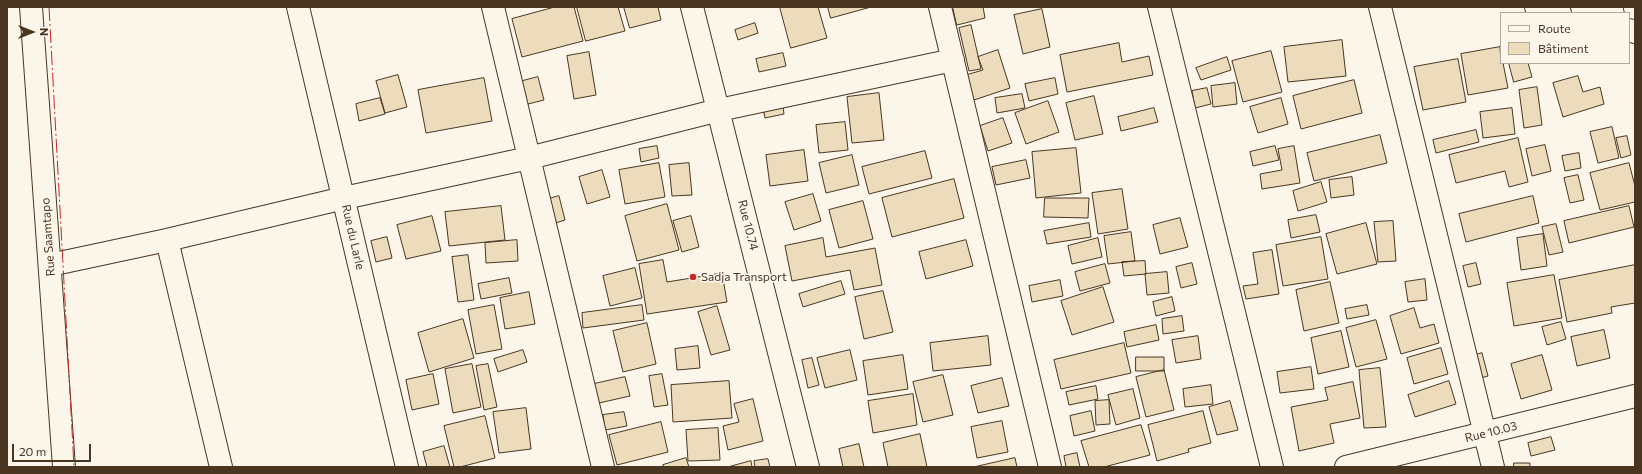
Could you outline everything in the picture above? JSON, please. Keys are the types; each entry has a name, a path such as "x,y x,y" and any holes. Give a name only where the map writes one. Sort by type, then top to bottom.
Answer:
{"street":[{"name":"Rue Saamtapo","path":"31,7 64,467"},
{"name":"Rue du Larle","path":"298,7 407,467"},
{"path":"493,7 603,467"},
{"name":"Rue 10.74","path":"692,7 808,467"},
{"path":"940,7 1050,467"},
{"path":"1159,7 1272,467"},
{"path":"1380,7 1493,467"},
{"path":"1536,7 1556,12"},
{"path":"50,265 166,240 344,198 529,158 719,110 953,60"},
{"path":"166,240 221,467"},
{"name":"Rue 10.03","path":"1346,467 1635,396"}],"building":[{"path":"555,7 574,7 583,41 522,57 512,19"},
{"path":"577,7 618,7 625,31 586,41"},
{"path":"624,7 658,7 661,20 630,28"},
{"path":"780,7 818,7 827,38 791,48"},
{"path":"828,7 871,7 831,18"},
{"path":"953,7 983,7 985,18 957,25"},
{"path":"1042,9 1050,47 1023,54 1014,15"},
{"path":"755,23 758,33 738,40 735,30"},
{"path":"971,25 981,69 969,71 959,28"},
{"path":"1342,40 1346,76 1288,82 1284,47"},
{"path":"1119,43 1122,62 1149,56 1153,75 1067,92 1060,55"},
{"path":"1500,47 1500,64 1503,64 1508,88 1468,95 1461,54"},
{"path":"998,50 1010,88 974,100 966,75 983,70 978,57"},
{"path":"1271,51 1282,92 1243,102 1232,61"},
{"path":"589,52 596,95 574,99 567,56"},
{"path":"783,53 786,66 759,72 756,59"},
{"path":"1227,57 1231,70 1201,80 1196,68"},
{"path":"1458,59 1466,102 1423,110 1414,67"},
{"path":"1509,64 1528,64 1532,77 1514,82"},
{"path":"398,75 407,107 385,113 376,81"},
{"path":"1578,76 1583,92 1600,87 1604,104 1563,117 1553,83"},
{"path":"538,77 544,100 524,105 519,82"},
{"path":"484,78 492,121 426,133 418,90"},
{"path":"1055,78 1058,94 1029,101 1025,84"},
{"path":"1354,80 1362,113 1301,129 1293,96"},
{"path":"1235,83 1237,104 1213,107 1211,86"},
{"path":"1537,87 1542,125 1524,128 1519,90"},
{"path":"1207,88 1211,104 1195,108 1192,91"},
{"path":"879,93 884,140 852,143 847,97"},
{"path":"1022,94 1025,108 997,113 995,98"},
{"path":"1094,96 1103,134 1075,140 1066,103"},
{"path":"380,98 385,114 359,121 356,104"},
{"path":"1281,98 1288,124 1258,133 1250,107"},
{"path":"782,99 784,114 765,118 762,103"},
{"path":"1048,101 1059,132 1026,144 1015,113"},
{"path":"1154,108 1158,122 1121,131 1118,117"},
{"path":"1512,108 1515,134 1483,138 1480,112"},
{"path":"1003,118 1012,143 988,151 980,126"},
{"path":"845,122 848,150 819,153 816,125"},
{"path":"1612,127 1619,158 1598,163 1590,132"},
{"path":"1476,130 1479,142 1436,153 1433,140"},
{"path":"1380,135 1387,163 1314,181 1307,153"},
{"path":"1627,136 1631,155 1621,158 1616,138"},
{"path":"1518,138 1528,182 1509,187 1505,171 1456,183 1449,155"},
{"path":"1545,145 1551,171 1532,176 1526,149"},
{"path":"657,146 659,158 641,162 639,149"},
{"path":"1275,146 1279,160 1253,166 1250,152"},
{"path":"1294,146 1300,183 1262,189 1260,174 1282,170 1278,149"},
{"path":"1076,148 1081,193 1036,198 1032,152"},
{"path":"804,150 808,181 770,186 766,155"},
{"path":"925,151 932,178 869,194 862,167"},
{"path":"1579,153 1581,168 1565,171 1562,156"},
{"path":"852,155 859,185 826,193 819,163"},
{"path":"1026,160 1030,178 996,185 992,167"},
{"path":"659,163 665,197 625,204 619,170"},
{"path":"689,163 692,195 672,196 669,165"},
{"path":"1629,163 1635,186 1635,202 1600,210 1590,173"},
{"path":"602,170 610,197 587,204 579,177"},
{"path":"1578,175 1584,200 1570,203 1564,178"},
{"path":"1352,177 1354,195 1331,198 1329,180"},
{"path":"954,179 964,218 892,237 882,198"},
{"path":"1321,182 1327,202 1298,211 1293,191"},
{"path":"1122,189 1128,229 1098,234 1092,193"},
{"path":"813,194 821,221 794,230 785,202"},
{"path":"559,196 565,220 552,224 545,200"},
{"path":"1533,196 1539,223 1466,242 1459,214"},
{"path":"1045,198 1089,198 1088,218 1044,217"},
{"path":"863,201 873,239 839,248 829,210"},
{"path":"667,204 679,250 637,261 625,216"},
{"path":"501,206 505,240 449,246 445,212"},
{"path":"1629,206 1634,227 1569,243 1564,221"},
{"path":"1316,215 1320,232 1291,238 1288,220"},
{"path":"432,216 441,251 406,259 397,225"},
{"path":"691,216 699,247 682,252 673,221"},
{"path":"1180,218 1188,247 1160,254 1153,225"},
{"path":"1393,221 1396,261 1378,262 1374,222"},
{"path":"1089,223 1091,237 1047,244 1044,231"},
{"path":"1366,223 1377,264 1337,274 1326,234"},
{"path":"1556,224 1563,252 1549,255 1542,227"},
{"path":"1131,232 1135,261 1108,264 1104,236"},
{"path":"1543,234 1547,266 1521,270 1517,238"},
{"path":"387,237 392,258 376,262 371,241"},
{"path":"1321,237 1328,279 1283,286 1276,245"},
{"path":"823,238 826,257 875,248 882,285 854,290 850,270 792,281 785,246"},
{"path":"1098,238 1102,257 1072,264 1068,246"},
{"path":"517,240 518,261 486,263 485,243"},
{"path":"966,240 973,266 926,279 919,252"},
{"path":"1272,250 1279,294 1246,299 1243,286 1258,284 1253,253"},
{"path":"468,255 474,300 458,302 452,257"},
{"path":"663,260 667,282 722,273 727,302 647,314 639,264"},
{"path":"1145,261 1146,274 1124,276 1122,262"},
{"path":"1192,263 1197,284 1181,288 1176,267"},
{"path":"1476,263 1481,284 1468,287 1463,266"},
{"path":"1105,264 1110,283 1080,291 1075,272"},
{"path":"1635,265 1635,303 1611,307 1612,313 1567,322 1559,280"},
{"path":"635,268 642,298 610,306 603,276"},
{"path":"1167,272 1169,293 1147,295 1145,274"},
{"path":"1554,275 1562,318 1514,326 1507,283"},
{"path":"509,278 512,293 481,299 478,284"},
{"path":"1425,279 1427,300 1408,302 1405,282"},
{"path":"1060,280 1063,296 1032,302 1029,286"},
{"path":"841,281 845,294 803,307 799,294"},
{"path":"1330,282 1339,323 1304,331 1296,290"},
{"path":"1103,287 1114,322 1072,335 1061,301"},
{"path":"883,291 893,332 864,339 855,297"},
{"path":"529,292 535,324 505,329 500,298"},
{"path":"1172,297 1175,311 1156,316 1153,302"},
{"path":"494,305 502,349 476,354 468,310"},
{"path":"642,305 644,320 583,328 582,313"},
{"path":"1367,305 1369,315 1347,319 1345,309"},
{"path":"717,306 730,350 711,355 698,312"},
{"path":"1414,308 1420,328 1434,324 1439,343 1401,354 1390,316"},
{"path":"1182,316 1184,331 1163,334 1162,319"},
{"path":"463,319 474,358 429,372 418,333"},
{"path":"1376,320 1387,359 1356,367 1346,328"},
{"path":"1561,322 1566,339 1547,345 1542,327"},
{"path":"647,323 656,364 623,372 613,331"},
{"path":"1156,325 1159,340 1127,347 1124,332"},
{"path":"1604,330 1610,358 1577,366 1571,337"},
{"path":"1341,331 1349,367 1318,374 1311,338"},
{"path":"988,336 991,365 933,371 930,343"},
{"path":"1198,336 1201,359 1176,363 1172,340"},
{"path":"1124,343 1131,373 1061,389 1054,360"},
{"path":"698,346 700,368 677,370 675,349"},
{"path":"1441,348 1448,374 1414,384 1407,358"},
{"path":"523,350 527,362 498,372 494,359"},
{"path":"850,350 857,380 825,388 817,358"},
{"path":"1482,353 1488,376 1477,379 1470,357"},
{"path":"903,355 908,389 868,395 863,361"},
{"path":"1542,355 1552,390 1521,399 1511,364"},
{"path":"1136,357 1164,357 1164,371 1136,371"},
{"path":"812,358 819,385 808,388 802,360"},
{"path":"472,364 481,407 453,413 445,369"},
{"path":"488,364 497,407 484,410 476,366"},
{"path":"1311,367 1314,389 1280,393 1277,372"},
{"path":"1380,368 1386,427 1364,428 1359,370"},
{"path":"1164,370 1174,410 1146,417 1136,377"},
{"path":"433,374 439,404 412,410 406,380"},
{"path":"662,374 668,405 654,407 649,376"},
{"path":"943,375 953,415 923,422 913,382"},
{"path":"625,377 630,396 599,403 594,384"},
{"path":"1002,378 1009,406 978,413 971,386"},
{"path":"729,381 732,418 673,422 671,385"},
{"path":"1449,381 1456,404 1415,417 1408,395"},
{"path":"1353,382 1360,418 1330,424 1334,443 1299,451 1291,407 1328,400 1325,388"},
{"path":"1211,385 1213,404 1185,407 1183,389"},
{"path":"1096,386 1098,399 1069,405 1066,392"},
{"path":"1133,389 1140,418 1116,425 1108,395"},
{"path":"913,394 917,425 873,433 868,401"},
{"path":"753,399 763,441 728,450 723,426 739,422 734,404"},
{"path":"1109,400 1110,424 1096,425 1095,401"},
{"path":"1230,401 1238,430 1217,435 1209,407"},
{"path":"526,408 531,449 499,453 493,412"},
{"path":"1091,411 1095,431 1074,436 1070,416"},
{"path":"1203,411 1211,443 1188,449 1189,452 1157,461 1148,425"},
{"path":"624,412 627,426 605,430 603,415"},
{"path":"485,416 495,458 460,467 454,467 444,426"},
{"path":"1002,421 1008,452 977,458 971,427"},
{"path":"661,422 668,452 617,465 609,435"},
{"path":"1141,425 1150,455 1104,467 1089,467 1081,441"},
{"path":"718,428 720,460 688,461 686,430"},
{"path":"920,434 927,467 888,467 883,443"},
{"path":"1551,437 1555,450 1531,456 1528,443"},
{"path":"859,444 864,467 843,467 839,449"},
{"path":"444,446 450,467 427,467 423,452"},
{"path":"1077,453 1080,467 1066,467 1064,456"},
{"path":"686,458 689,467 664,467 663,465"},
{"path":"1015,458 1017,467 974,467"},
{"path":"768,459 770,467 755,467 754,461"},
{"path":"751,461 752,467 728,467"},
{"path":"1514,463 1530,463 1530,467 1514,467"}],"power":[{"path":"49,7 74,467"}],"place":[{"name":"Sadja Transport","path":"693,277"}]}
